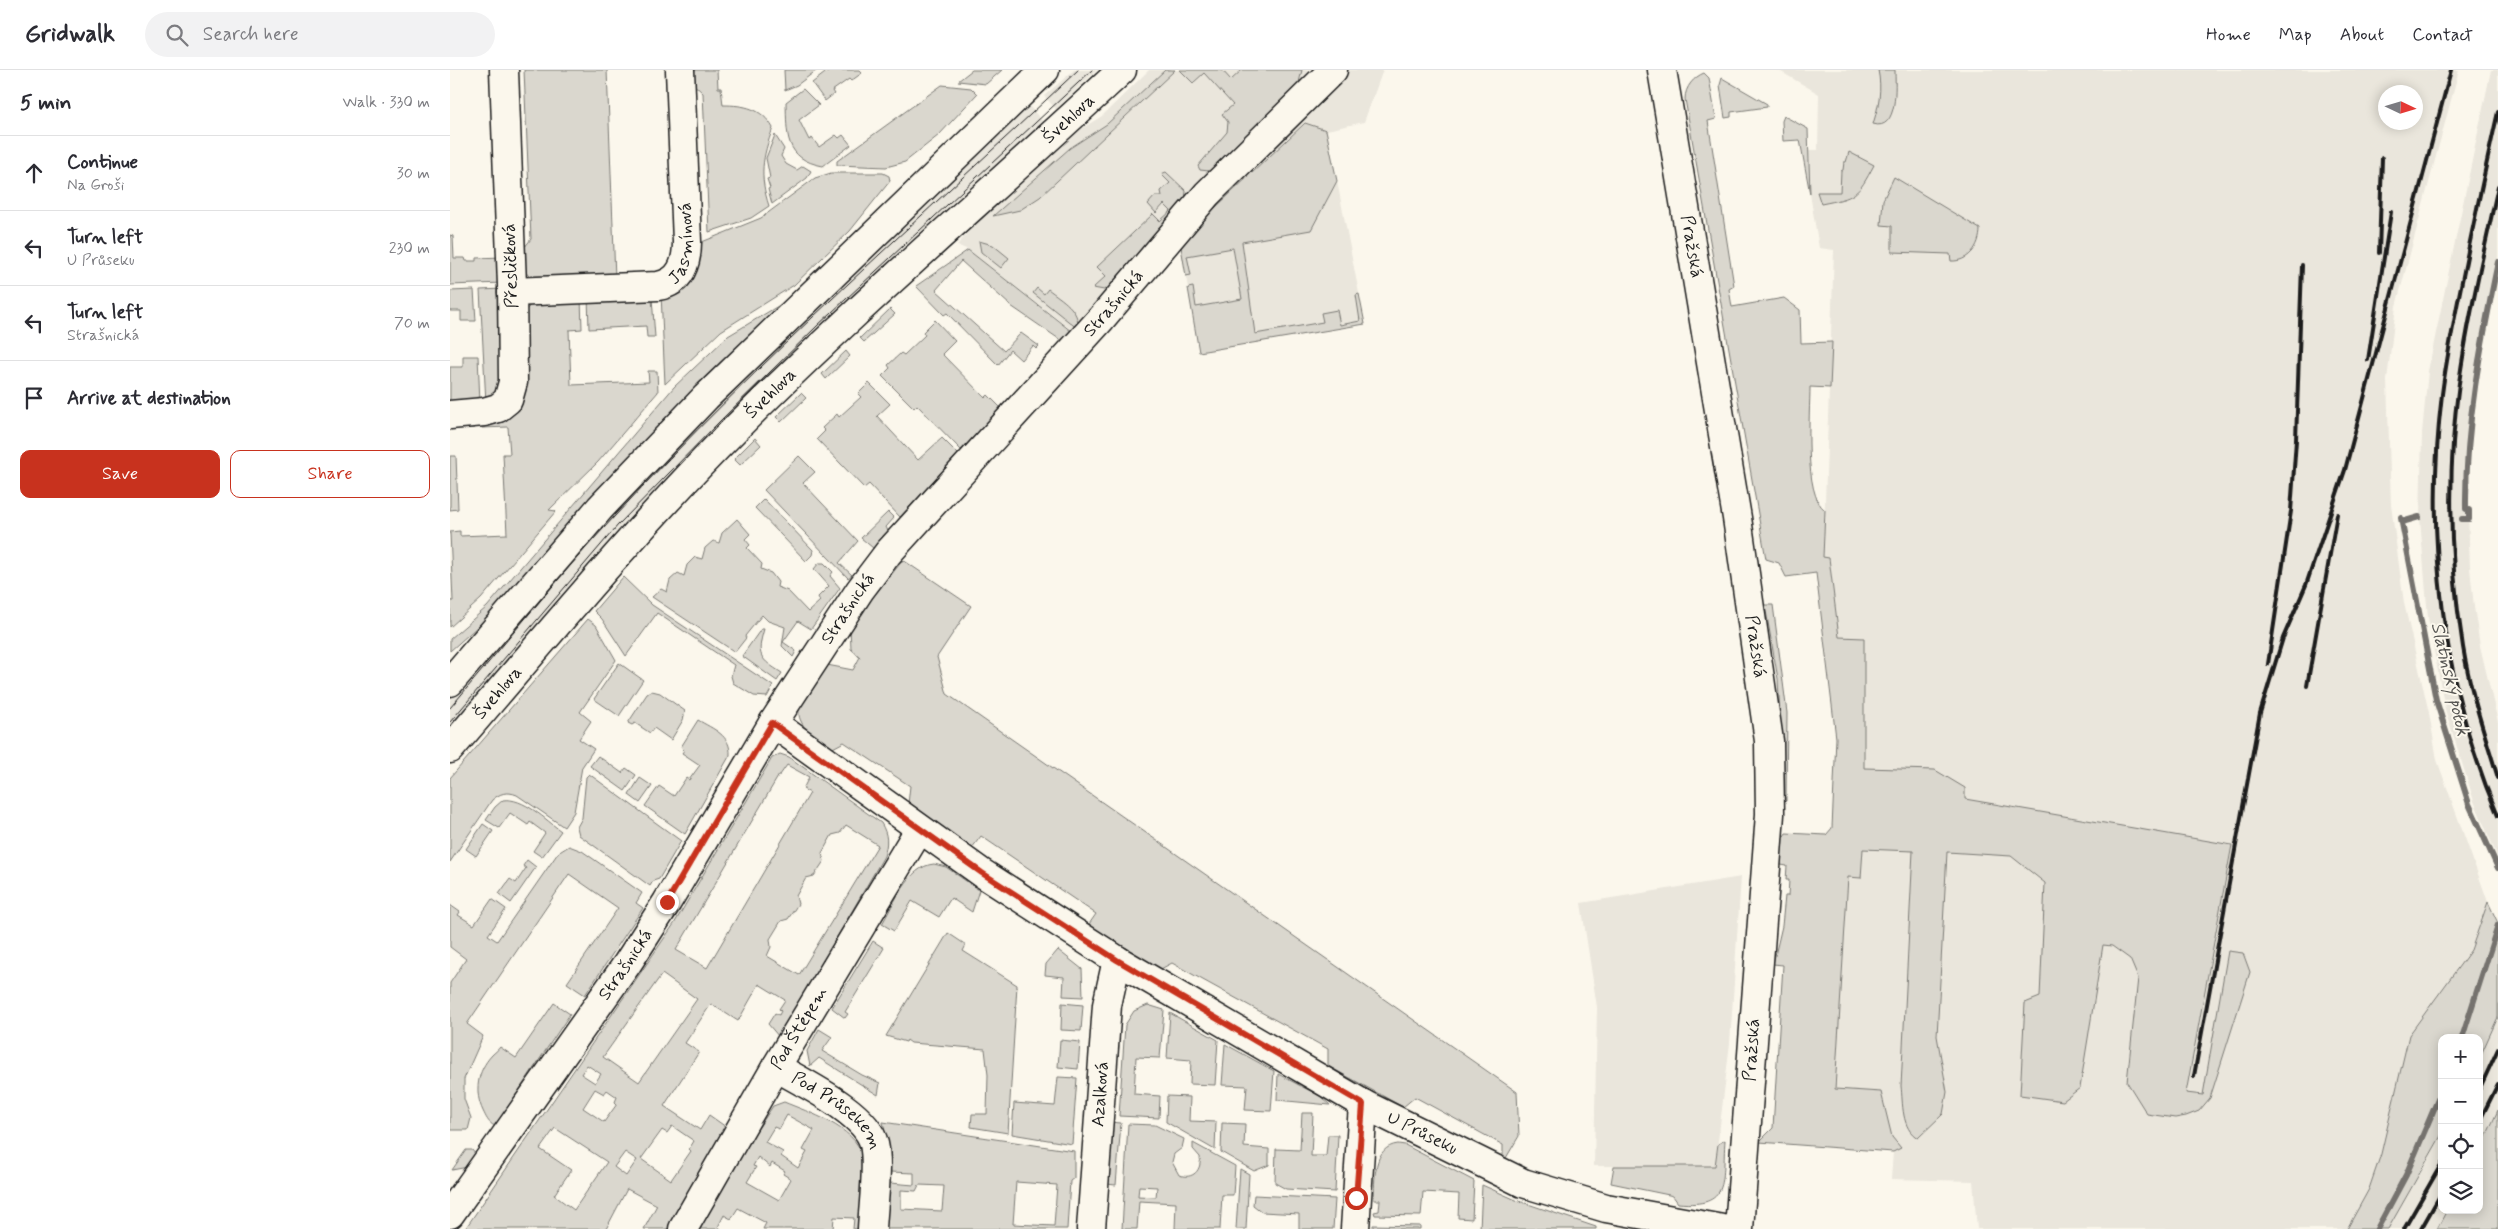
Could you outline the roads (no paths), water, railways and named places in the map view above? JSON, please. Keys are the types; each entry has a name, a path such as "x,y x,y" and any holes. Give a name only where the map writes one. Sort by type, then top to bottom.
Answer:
{"street":[{"name":"Přesličková","path":"450,414 492,411 504,405 508,400 514,375 504,70"},
{"name":"Jasmínová","path":"512,292 658,286 671,281 681,272 686,260 688,242 680,70"},
{"path":"450,682 600,508 673,430 798,306 1045,70"},
{"name":"Švehlova","path":"450,750 635,534 739,425 830,337 1122,70"},
{"name":"Pražská","path":"1662,70 1737,518 1769,741 1770,814 1739,1229"},
{"name":"Strašnická","path":"450,1214 632,956 667,902 772,723 860,590 888,553 1101,319 1207,194 1326,72"},
{"name":"U Průseku","path":"772,723 982,873 1117,960 1363,1104 1523,1183 1606,1208 1723,1229"},
{"name":"Pod Štěpem","path":"683,1229 776,1067 920,830"},
{"name":"Azalková","path":"1091,1229 1108,1005 1117,960"},
{"name":"Pod Průsekem","path":"776,1067 860,1120 871,1135 875,1156 872,1229"},
{"path":"1355,1229 1363,1104"}],"waterway":[{"path":"2462,519 2469,519 2469,510 2466,509 2466,478 2471,416 2480,354 2498,262"},
{"path":"2402,522 2419,517"},
{"name":"Slatinský potok","path":"2401,518 2436,700 2469,804 2498,868"},
{"path":"2463,1034 2498,925"},
{"path":"2377,1229 2406,1175 2438,1099"}],"tram line":[{"path":"450,708 572,564 669,458 842,289 1078,70"},
{"path":"450,722 618,525 720,421 817,326 1092,70"}],"railway":[{"path":"2194,1076 2260,713 2283,638 2306,585 2345,470 2451,70"},
{"path":"2498,112 2447,359 2437,447 2436,501 2437,555 2451,662 2463,715 2479,766 2498,816"},
{"path":"2379,253 2382,158"},
{"path":"2498,186 2472,309 2459,383 2451,482 2452,548 2463,647 2474,696 2498,778"},
{"path":"2368,360 2391,212"},
{"path":"2268,664 2291,511 2296,440 2302,265"},
{"path":"2307,686 2337,514"},
{"path":"2483,1081 2498,1049"},
{"path":"2483,1114 2498,1084"},
{"path":"2404,1229 2439,1169"},
{"path":"2421,1229 2438,1199"}]}
